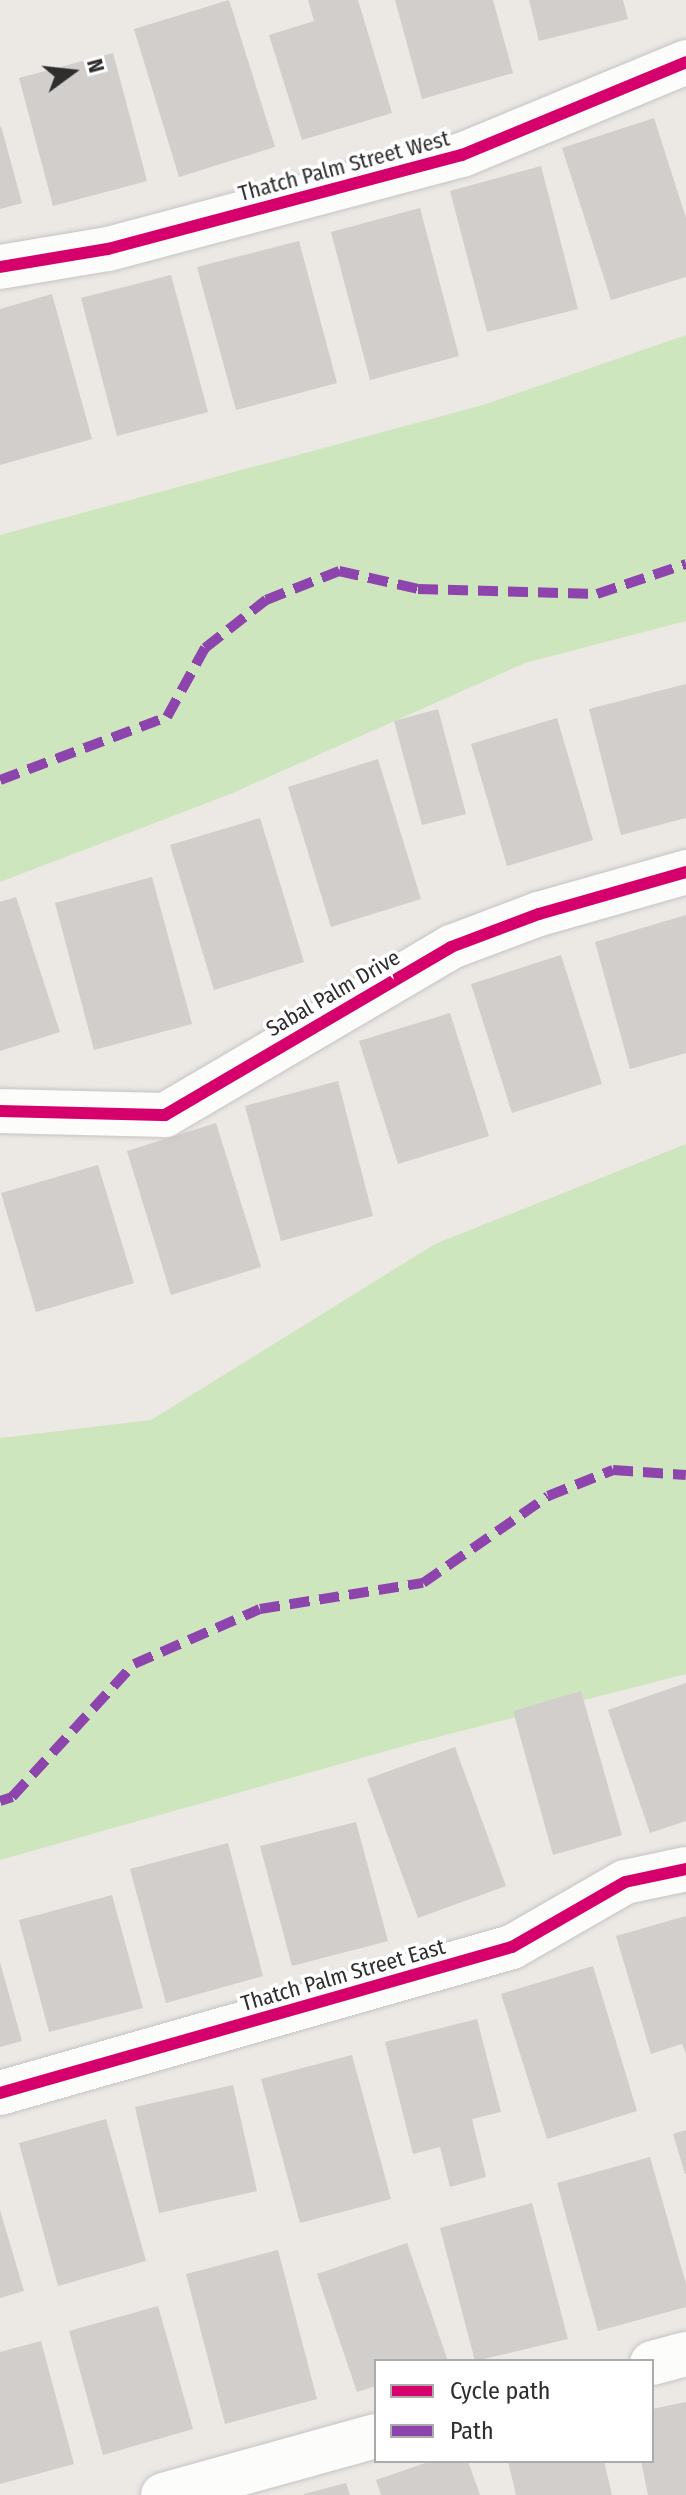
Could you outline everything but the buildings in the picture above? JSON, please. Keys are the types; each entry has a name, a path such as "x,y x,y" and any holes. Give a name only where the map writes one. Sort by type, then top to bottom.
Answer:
{"street":[{"name":"Thatch Palm Street West","path":"0,267 108,249 462,155 686,62"},
{"name":"Sabal Palm Drive","path":"0,1111 165,1115 451,947 539,914 686,872"},
{"name":"Thatch Palm Street East","path":"0,2093 512,1947 625,1882 686,1869"},
{"path":"654,2362 686,2354"},
{"path":"163,2495 374,2437"}],"green space":[{"path":"686,335 686,621 525,663 228,795 0,882 0,535 483,405"},
{"path":"686,1144 686,1674 418,1742 0,1860 0,1438 151,1420 435,1244"}],"marked path":[{"path":"0,780 167,717 205,648 266,600 339,571 418,589 597,594 686,564"},
{"path":"0,1801 12,1797 134,1664 260,1609 423,1583 548,1496 613,1470 686,1475"}],"cycle path":[{"path":"0,267 108,249 462,155 686,62"},
{"path":"0,1111 165,1115 451,947 539,914 686,872"},
{"path":"0,2093 512,1947 625,1882 686,1869"}]}
